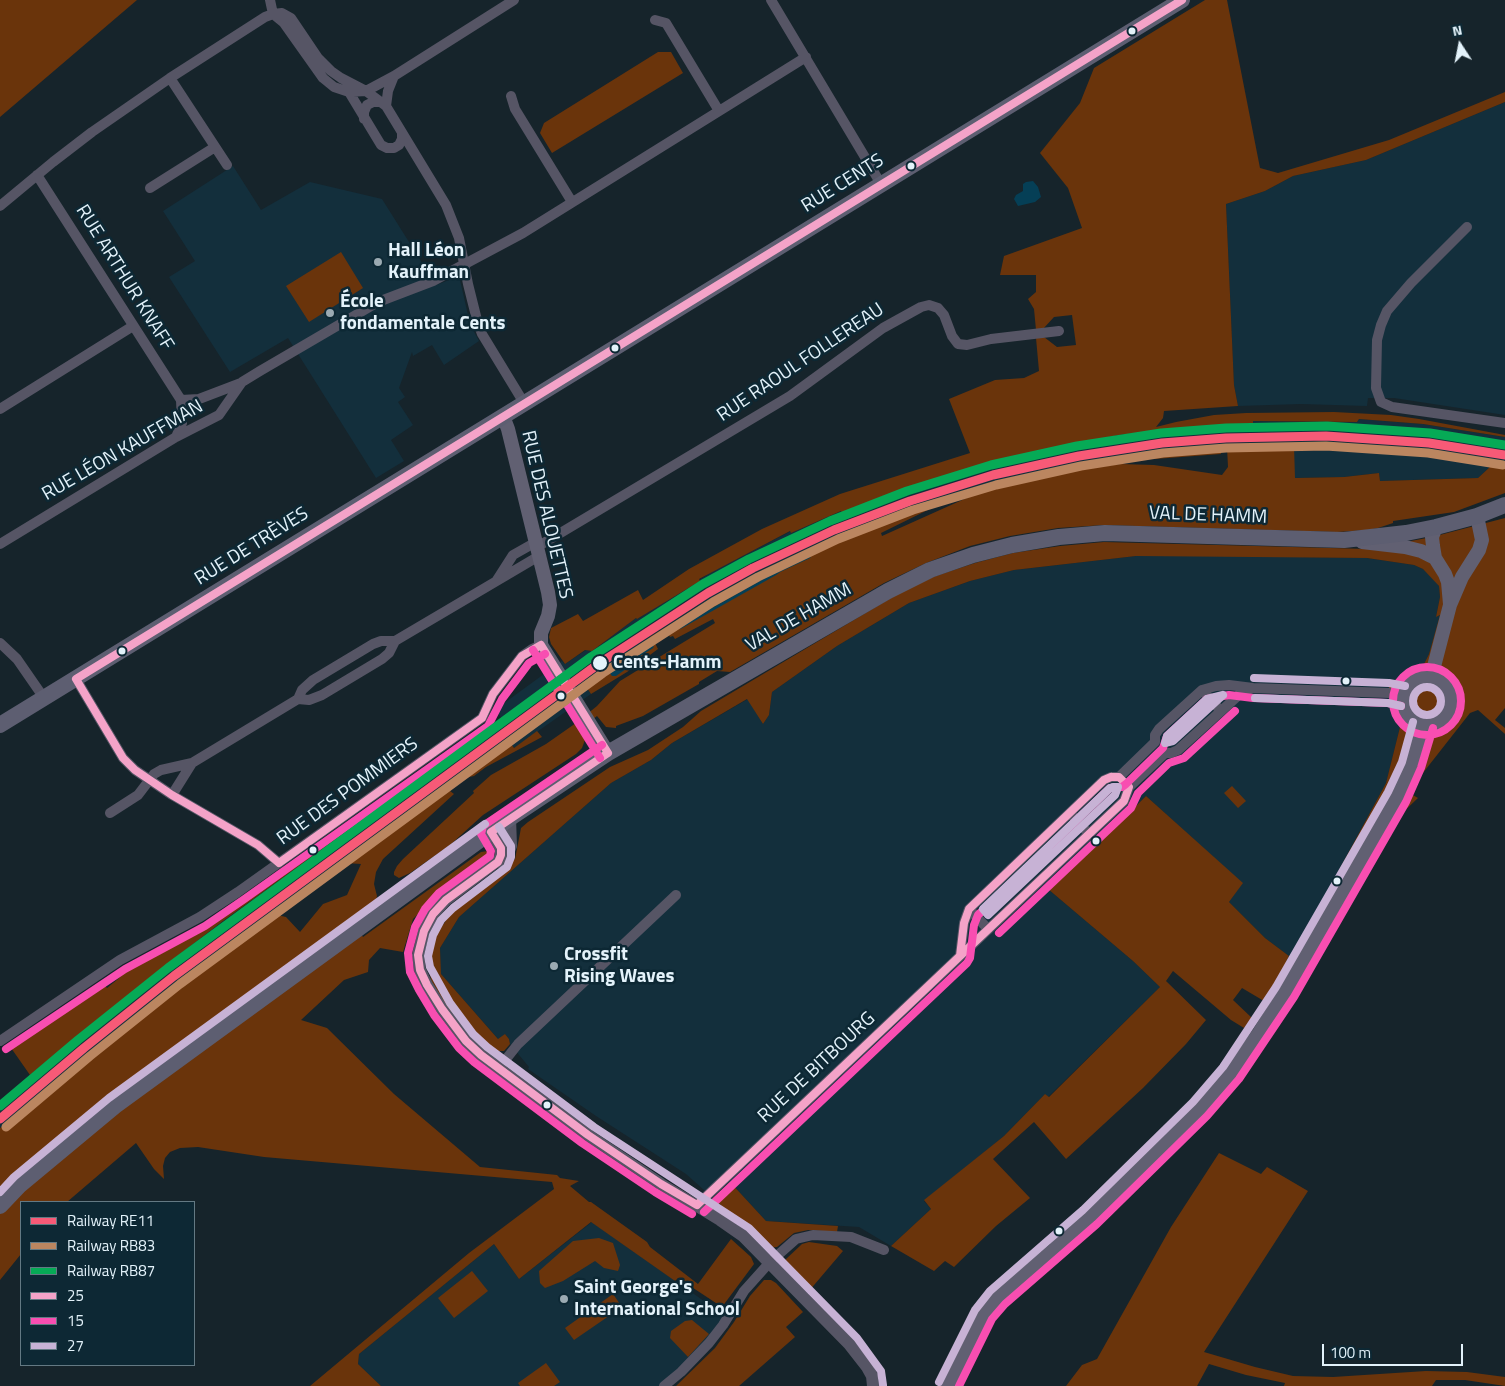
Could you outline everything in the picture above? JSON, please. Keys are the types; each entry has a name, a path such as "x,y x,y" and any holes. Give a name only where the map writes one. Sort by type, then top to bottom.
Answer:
{"main road":[{"name":"RUE CENTS","path":"524,403 1182,0"},
{"name":"RUE DE TRÈVES","path":"0,725 524,403"},
{"name":"RUE DES ALOUETTES","path":"503,416 508,429 550,604 548,616 541,633 541,645"},
{"name":"VAL DE HAMM","path":"0,1206 20,1185 115,1106 510,818 608,753 888,590 930,570 973,555 1012,545 1059,537 1104,533 1344,540 1406,533 1436,527 1477,516 1505,505"},
{"path":"1431,678 1450,605 1462,577 1479,550 1482,540 1477,516"},
{"path":"1436,527 1432,537 1435,558 1445,574 1450,605"},
{"path":"1344,540 1404,547 1421,551 1435,558"},
{"path":"541,645 608,753"},
{"path":"1422,678 1431,678 1438,680 1444,685 1450,699 1450,706 1440,721 1423,725 1414,721 1407,714 1403,706 1403,696 1407,688 1414,681 1422,678"},
{"path":"948,1386 984,1314 998,1297 1055,1249 1101,1206 1200,1109 1231,1073 1259,1034 1285,992 1397,797 1411,765 1423,725"}],"street":[{"path":"270,0 273,14 284,23 323,78 334,87 349,92 366,91 394,76 514,0"},
{"path":"771,0 881,184"},
{"path":"0,206 92,132 170,78 265,17 282,13 291,18 323,63 341,78 366,91 383,104 402,133 446,205 459,238 473,306 482,334 524,403"},
{"path":"655,20 666,23 719,111"},
{"name":"RUE LÉON KAUFFMAN","path":"0,544 176,437 219,415 242,382 378,302 433,281 522,233 806,57"},
{"path":"383,104 394,76"},
{"path":"170,78 227,165"},
{"path":"349,92 381,145 387,148 394,148 399,145 402,133"},
{"path":"511,96 515,109 572,202"},
{"path":"364,119 367,105 373,102 383,104"},
{"path":"150,188 215,147"},
{"name":"RUE ARTHUR KNAFF","path":"37,175 181,400"},
{"path":"1467,227 1411,283 1387,311 1377,340 1376,388 1381,402 1392,407 1505,424"},
{"name":"RUE RAOUL FOLLEREAU","path":"298,699 309,700 322,696 382,659 390,653 395,641 497,580 538,549 790,396 883,328 921,307 930,305 938,308 944,315 952,336 958,344 967,345 991,339 1059,331"},
{"path":"0,410 133,326"},
{"path":"176,437 182,422 181,400 199,399 242,382"},
{"name":"RUE RAOUL FOLLEREAU","path":"497,580 512,555 538,549"},
{"name":"RUE RAOUL FOLLEREAU","path":"110,812 138,795 154,774 161,770 192,763 298,699 302,690 313,680 373,644 389,639 395,641"},
{"path":"0,643 17,659 44,698"},
{"name":"RUE DES POMMIERS","path":"0,1041 120,960 200,917 482,718 493,694 518,661 532,648 541,645"},
{"path":"76,678 123,758 135,770 172,795 258,845 279,863"},
{"path":"1165,753 1155,742 1155,735 1159,729 1202,690 1216,686 1229,685 1253,688 1389,693 1403,696"},
{"name":"RUE DE BITBOURG","path":"697,1205 1124,801 1129,787 1165,753 1172,753 1178,750 1220,710 1241,693 1253,688"},
{"path":"1202,690 1220,710"},
{"path":"960,956 964,923 969,909 1104,780 1118,776 1155,742"},
{"path":"1136,760 1147,770"},
{"name":"RUE RAOUL FOLLEREAU","path":"172,795 192,763"},
{"path":"1118,776 1129,787"},
{"path":"1070,813 1089,834"},
{"path":"510,818 511,846 508,853 446,900 433,914 424,931 418,955 420,970 427,986 466,1041 481,1055 588,1135 743,1236 770,1262 868,1367 872,1376 873,1386"},
{"path":"491,832 501,848 498,862"},
{"path":"499,1068 518,1044 676,895"},
{"path":"969,909 988,929"},
{"path":"664,1386 681,1372 709,1343 723,1325 744,1291 770,1262 796,1239 813,1235 851,1237 884,1250"}],"shaded area":[{"path":"0,0 137,0 0,117"},
{"path":"1205,0 1227,0 1260,168 1278,173 1389,140 1505,92 1505,102 1366,160 1293,176 1265,191 1226,204 1234,385 1238,406 1164,411 1163,418 1156,427 1214,415 1334,412 1391,415 1419,419 1505,435 1505,437 1423,424 1359,419 1357,422 1253,421 1253,424 1195,427 1119,435 1018,456 955,473 881,497 842,513 841,511 791,533 790,531 699,579 700,581 636,618 592,651 585,650 565,664 551,644 549,637 551,628 578,614 583,621 638,590 643,600 689,569 762,529 840,494 970,453 949,399 995,380 1024,378 1039,371 1036,338 1044,337 1057,347 1076,345 1072,315 1054,317 1043,329 1036,330 1034,309 1028,299 1036,292 1036,275 1000,275 1004,256 1082,228 1068,188 1040,153 1080,103 1094,68"},
{"path":"658,52 671,52 683,73 552,153 540,133 544,123"},
{"path":"1505,102 1505,415 1394,398 1368,398 1367,406 1301,404 1238,406 1234,385 1226,204 1265,191 1293,176 1366,160"},
{"name":"École fondamentale Cents","path":"233,166 261,210 310,182 382,199 436,285 457,277 460,280 470,324 479,341 444,365 432,345 413,356 412,352 399,388 405,397 398,402 413,425 391,440 404,461 376,478 288,338 230,372 169,277 195,261 163,211"},
{"path":"1033,181 1038,187 1041,197 1035,202 1018,206 1014,199 1016,195 1023,191 1023,184"},
{"path":"341,252 363,288 309,322 286,286"},
{"path":"1359,419 1423,424 1505,437 1505,467 1491,466 1478,478 1380,481 1379,473 1344,477 1294,478 1294,446 1220,448 1119,456 1069,465 980,487 830,540 800,553 801,556 788,562 786,560 726,591 727,593 715,601 713,598 651,637 652,640 607,671 608,673 587,688 591,694 514,748 508,740 459,778 432,795 178,981 0,1128 0,1100 162,968 223,921 426,774 429,770 428,766 456,750 501,718 496,709 562,661 565,664 586,650 592,651 636,618 713,571 791,531 841,511 842,513 881,497 955,473 1018,456 1085,441 1152,431 1253,424 1253,421 1357,422"},
{"path":"1294,446 1295,478 1344,477 1379,473 1380,481 1478,478 1491,466 1505,467 1505,493 1454,512 1393,521 1393,523 1367,530 1337,532 1104,525 1058,528 1010,536 970,546 926,563 884,583 730,672 717,671 699,682 699,684 643,716 616,726 616,728 606,727 597,716 580,729 585,740 582,748 576,754 483,815 450,845 410,873 399,878 394,875 397,866 403,859 491,775 546,744 576,723 597,706 620,681 715,623 713,619 675,639 669,635 655,643 658,649 627,672 591,694 587,688 608,673 607,671 652,640 650,637 713,598 715,601 727,594 726,591 787,559 788,562 801,556 800,553 831,540 942,499 1021,477 942,503 881,533 882,536 980,492 1022,481 1069,471 1120,464 1154,465 1222,475 1228,467 1227,447"},
{"path":"1220,448 1221,454 1155,459 1155,453"},
{"path":"1505,518 1505,708 1495,720 1505,728 1505,734 1478,710 1470,713 1419,778 1411,794 1418,798 1395,820 1351,894 1350,908 1324,898 1386,783 1400,727 1389,705 1389,681 1400,681 1422,668 1429,654 1440,615 1436,617 1440,597 1439,586 1423,569 1414,565 1367,558 1136,556 1014,570 970,581 909,603 837,646 772,692 769,715 763,724 747,699 672,743 651,760 611,783 459,917 440,948 441,974 498,1039 505,1034 510,1044 504,1051 488,1051 446,1006 431,980 427,956 433,939 454,909 515,859 521,828 528,822 610,767 648,750 683,727 701,711 901,592 933,577 1013,553 1060,546 1104,542 1368,549 1432,537"},
{"path":"1136,556 1367,558 1414,565 1423,569 1437,583 1440,597 1436,617 1441,614 1429,654 1422,668 1400,681 1390,681 1389,705 1400,727 1386,783 1324,898 1293,966 1286,962 1289,956 1265,938 1229,902 1242,883 1146,796 1048,889 1133,961 1160,987 1048,1097 1045,1094 1004,1136 924,1201 931,1209 891,1246 859,1227 766,1221 730,1182 713,1198 686,1174 596,1116 528,1069 529,1067 510,1044 505,1034 499,1040 441,974 440,948 459,917 611,783 651,760 672,743 748,699 763,724 769,715 772,692 837,646 909,603 970,581 1014,570"},
{"path":"634,654 639,655 639,660 616,676 612,676 609,672"},
{"path":"537,731 542,737 486,767 474,776 456,780 446,788 454,794 383,859 376,872 374,884 376,900 351,920 363,937 481,852 490,852 487,861 439,893 413,919 403,952 380,948 369,960 368,972 344,980 301,1020 327,1028 394,1094 480,1167 557,1175 560,1178 579,1181 570,1186 589,1202 647,1242 650,1247 698,1284 731,1239 751,1257 754,1264 722,1307 678,1278 675,1281 591,1222 519,1279 494,1244 359,1354 358,1364 381,1386 310,1386 469,1253 554,1189 552,1182 264,1157 198,1147 180,1148 170,1152 165,1158 163,1166 164,1179 154,1169 136,1143 68,1201 20,1201 20,1255 0,1280 0,1128 178,981 274,910 277,915 286,917 300,932 323,904 347,895 361,864 345,863 325,876 323,874 458,776 459,778 470,770 469,768 508,740 514,748"},
{"path":"427,767 429,770 426,774 223,921 30,1075 9,1045 102,982 107,988 121,976 122,969 207,923"},
{"path":"1232,786 1246,801 1238,808 1224,793"},
{"path":"1146,796 1243,883 1229,902 1265,938 1289,956 1286,962 1293,966 1269,1004 1242,988 1233,1000 1252,1018 1244,1028 1231,1020 1173,971 1166,981 1206,1020 1186,1044 1143,1088 1066,1159 1034,1122 993,1159 1030,1198 996,1226 954,1267 945,1261 934,1271 891,1246 931,1209 924,1200 1004,1136 1045,1094 1049,1097 1160,987 1133,961 1048,889 1096,846"},
{"path":"1219,1153 1261,1174 1267,1167 1308,1191 1204,1352 1293,1376 1333,1377 1426,1371 1467,1372 1505,1377 1505,1386 1465,1380 1436,1380 1432,1386 1284,1386 1285,1383 1246,1375 1209,1364 1197,1386 1066,1386 1082,1365 1097,1359 1171,1227"},
{"path":"730,1182 766,1221 838,1226 837,1232 808,1230 794,1233 777,1247 769,1248 713,1198"},
{"name":"Saint George's International School","path":"592,1222 728,1318 664,1386 381,1386 358,1364 359,1354 494,1244 519,1279"},
{"path":"599,1238 613,1243 620,1265 618,1271 604,1268 595,1261 563,1281 545,1288 540,1283 539,1271 573,1241"},
{"path":"809,1242 837,1246 843,1251 809,1291 785,1266 785,1260 802,1244"},
{"path":"472,1271 488,1291 454,1318 438,1298"},
{"path":"764,1280 771,1280 776,1283 803,1312 786,1327 795,1337 739,1386 676,1386 715,1348 750,1296"},
{"path":"613,1294 622,1307 574,1340 565,1328"},
{"path":"692,1320 709,1334 688,1357 670,1338 671,1331 685,1321"},
{"path":"546,1363 560,1382 554,1386 520,1386 518,1383"}],"waterway":[{"path":"639,655 652,647 652,643 676,628 681,627 779,571 809,557"}],"rail line":[{"name":"RB87","path":"0,1106 168,968 591,657 703,584 749,559 830,521 907,491 991,465 1077,446 1161,433 1226,428 1327,426 1430,433 1505,445"},
{"name":"RE11","path":"0,1119 84,1048 174,976 597,665 708,593 753,568 834,530 910,501 993,475 1079,456 1162,443 1226,438 1326,436 1429,443 1505,455"},
{"name":"RB83","path":"6,1127 90,1056 180,984 603,673 713,602 758,577 838,539 913,510 996,485 1081,466 1163,453 1226,448 1326,446 1428,453 1503,465"}],"transit line":[{"name":"25","path":"76,679 1182,0"},
{"name":"25","path":"541,645 608,753"},
{"name":"25","path":"279,863 482,718 493,694 522,656 541,645"},
{"name":"15","path":"533,650 600,758"},
{"name":"15","path":"6,1049 125,969 205,926 488,726 502,699 529,663 545,654"},
{"name":"15","path":"1427,667 1440,670 1451,677 1458,688 1461,701 1458,714 1451,725 1440,732 1427,735 1414,732 1403,725 1396,714 1393,701 1396,688 1403,677 1414,670 1427,667"},
{"name":"27","path":"1254,678 1389,683 1405,686"},
{"name":"25","path":"76,679 123,758 135,770 172,795 258,845 279,863"},
{"name":"27","path":"1427,687 1437,691 1441,701 1437,711 1427,715 1417,711 1413,701 1417,691 1427,687"},
{"name":"27","path":"1223,695 1173,741 1165,743 1167,736 1207,699 1223,695"},
{"name":"15","path":"704,1212 967,963 970,958 974,925 978,915 1110,788 1122,787 1126,784 1163,748 1167,736 1207,699 1229,695 1253,698 1388,703 1401,706"},
{"name":"27","path":"1255,698 1388,703 1401,706"},
{"name":"15","path":"999,933 1131,808 1138,793 1169,763 1184,758 1235,711"},
{"name":"27","path":"939,1382 975,1310 990,1291 1083,1210 1193,1102 1223,1067 1276,987 1388,792 1402,762 1413,722"},
{"name":"15","path":"959,1386 992,1319 1005,1304 1097,1224 1207,1116 1239,1079 1294,997 1406,802 1421,768 1433,728"},
{"name":"15","path":"602,745 483,826 481,834 491,851 490,856 439,893 425,909 415,927 408,953 410,972 434,1015 459,1048 474,1062 582,1143 655,1192 692,1214"},
{"name":"25","path":"608,753 491,832 501,848 498,862 446,900 433,914 424,931 418,955 420,970 442,1009 466,1041 481,1055 588,1135 661,1184 697,1205"},
{"name":"25","path":"1111,777 1119,777 1129,787 1124,801 960,956 964,923 969,909 1104,780 1111,777"},
{"name":"27","path":"1113,787 1118,787 1115,795 988,915 983,909 1113,787"},
{"name":"27","path":"0,1192 14,1177 109,1098 485,824"},
{"name":"27","path":"499,827 511,846 511,857 507,867 453,908 441,920 433,935 428,956 430,967 450,1003 473,1034 487,1047 594,1127 749,1228 857,1338 881,1371 883,1385"},
{"name":"25","path":"960,956 916,998 697,1205 960,956"}],"place":[{"name":"Hall Léon Kauffman","path":"378,262"},
{"name":"École fondamentale Cents","path":"330,313"},
{"name":"Cents-Hamm","path":"600,663"},
{"name":"Crossfit Rising Waves","path":"554,966"},
{"name":"Saint George's International School","path":"564,1299"}]}
